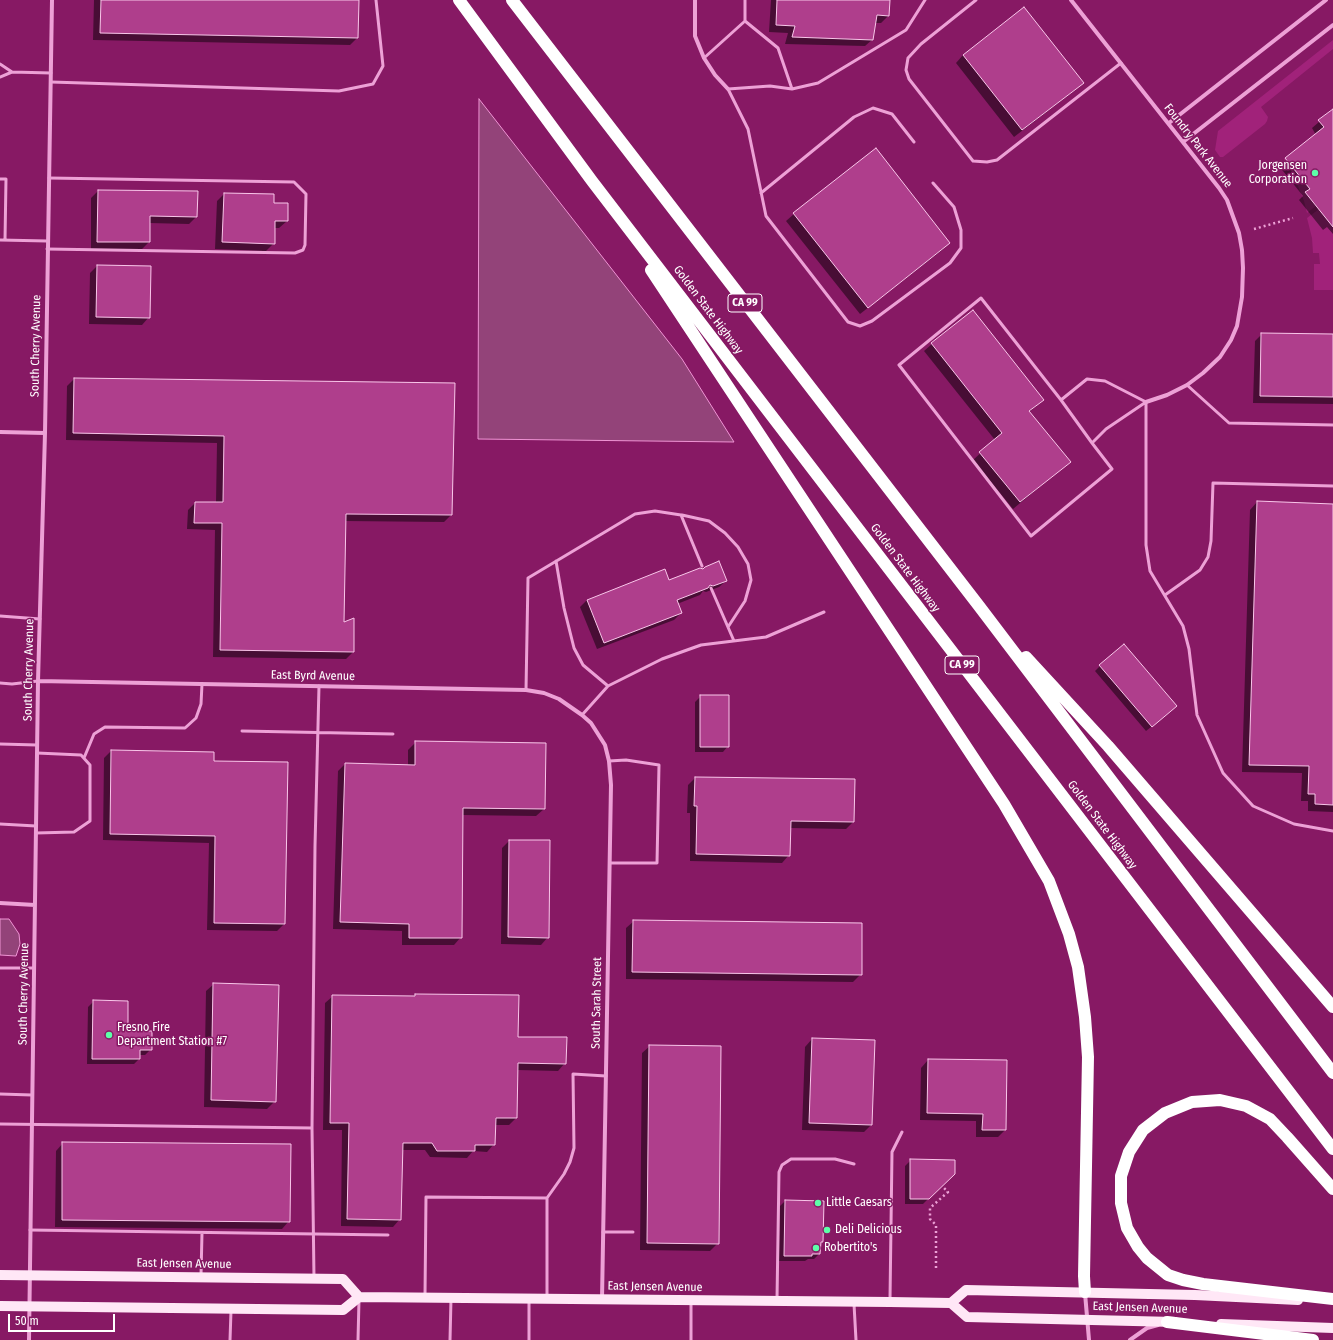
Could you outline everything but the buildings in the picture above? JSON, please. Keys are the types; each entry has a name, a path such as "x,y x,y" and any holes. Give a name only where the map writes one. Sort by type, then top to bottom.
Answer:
{"highway":[{"name":"Golden State Highway","path":"459,0 592,181 1333,1150"},
{"name":"CA 99","path":"512,0 979,606 1333,1073"},
{"path":"592,181 1004,804 1049,881 1064,921 1078,967 1085,1017 1088,1057 1084,1276 1086,1292"},
{"path":"979,606 1108,746 1333,1007"},
{"path":"1333,1189 1270,1119 1246,1106 1220,1100 1192,1102 1165,1113 1143,1130 1129,1152 1121,1176 1121,1203 1127,1228 1138,1247 1147,1258 1168,1274 1183,1280 1203,1284 1333,1299"},
{"path":"1167,1322 1313,1340"}],"main road":[{"name":"East Jensen Avenue","path":"0,1275 343,1279 359,1297 951,1303 967,1317 1333,1328"},
{"name":"East Jensen Avenue","path":"951,1303 966,1290 1210,1296 1333,1302"},
{"path":"0,1306 343,1310 359,1297"}],"street":[{"name":"South Cherry Avenue","path":"29,1340 38,681 45,433 52,0"},
{"path":"695,0 695,36 704,58 715,75 728,88"},
{"name":"Foundry Park Avenue","path":"1071,0 1219,188 1227,200 1239,232 1243,268 1241,310 1237,326 1231,340 1220,357 1203,373 1187,385 1167,395 1146,402"},
{"path":"1169,123 1326,0"},
{"path":"1184,142 1333,25"},
{"path":"0,432 45,433"},
{"name":"East Byrd Avenue","path":"38,681 526,690 544,693 560,700 582,715"},
{"name":"South Sarah Street","path":"582,715 591,723 605,745 609,761 611,785 602,1299"},
{"path":"0,903 35,905"},
{"path":"1086,1292 1089,1340"},
{"path":"1130,1340 1147,1328 1167,1322"}],"lane":[{"path":"51,82 340,92 372,84 383,66 376,0"},
{"path":"704,58 745,21 745,0"},
{"path":"925,0 906,30 818,83 792,89 770,86 728,88 748,129 766,216 848,322 860,326 872,321 950,262 961,248 961,230 954,207 933,183"},
{"path":"976,0 921,44 908,58 906,70 909,79 973,161 987,162 997,160 1121,63"},
{"path":"745,21 778,48 792,89"},
{"path":"0,64 12,72"},
{"path":"0,76 12,72 51,73"},
{"path":"761,193 854,116 873,108 892,114 914,142"},
{"path":"47,249 294,253 303,250 305,245 306,194 294,182 49,178"},
{"path":"0,179 6,179 5,240"},
{"path":"0,240 47,241"},
{"path":"981,298 1061,400 1112,469 1031,536 899,365 981,298"},
{"path":"1061,400 1087,379 1105,381 1146,402"},
{"path":"1187,385 1229,423 1333,425"},
{"path":"1092,443 1106,429 1146,402"},
{"path":"1146,402 1146,545 1150,571 1183,626 1188,649 1197,715 1223,772 1253,806 1294,824 1333,831"},
{"path":"1165,595 1200,570 1208,557 1211,541 1213,483 1333,486"},
{"path":"526,690 528,578 635,514 655,511 708,521 725,533 738,547 748,564 751,580 745,601 728,627"},
{"path":"681,515 702,566"},
{"path":"556,561 564,608 574,648 583,665 608,686"},
{"path":"711,588 734,641"},
{"path":"582,715 608,686 668,656 701,645 766,637 824,612"},
{"path":"0,616 40,619"},
{"path":"0,683 12,684 38,681"},
{"path":"84,758 94,734 105,728 185,728 196,718 201,704 202,684"},
{"path":"314,1278 312,1128 319,686"},
{"path":"242,731 393,734"},
{"path":"0,744 37,745"},
{"path":"36,833 74,832 90,821 90,765 81,755 37,753"},
{"path":"609,761 626,760 658,765 657,863 610,863"},
{"path":"0,824 36,826"},
{"path":"0,968 34,968"},
{"path":"547,1298 547,1198 564,1174 570,1162 574,1148 573,1074 606,1076"},
{"path":"0,1094 32,1094"},
{"path":"0,1124 312,1128"},
{"path":"890,1302 892,1152 902,1132"},
{"path":"777,1301 779,1172 782,1165 791,1159 835,1159 854,1164"},
{"path":"425,1297 426,1197 547,1198"},
{"path":"30,1230 388,1235"},
{"path":"603,1232 633,1232"},
{"path":"201,1277 202,1233"},
{"path":"358,1340 359,1297"},
{"path":"450,1340 451,1298"},
{"path":"529,1298 529,1340"},
{"path":"691,1340 692,1300"},
{"path":"854,1302 856,1340"},
{"path":"230,1340 231,1309"}],"path":[{"path":"1254,228 1293,218"},
{"path":"936,1268 936,1225 930,1219 930,1208 948,1192 942,1186"}],"shaded area":[{"path":"1333,40 1333,49 1261,107 1268,117 1265,124 1223,157 1220,157 1215,150 1218,131"},
{"path":"479,99 682,359 734,442 478,439"},
{"path":"1285,158 1310,189 1306,192 1316,206 1307,213 1304,201 1295,179 1284,159"},
{"path":"1319,209 1333,222 1333,290 1314,290 1314,264 1320,264 1319,253 1313,253 1312,238 1307,218"},
{"path":"0,919 9,919 19,934 20,944 16,956 0,955"}],"place":[{"name":"Jorgensen Corporation","path":"1315,173"},
{"name":"Fresno Fire Department Station #7","path":"109,1035"},
{"name":"Little Caesars","path":"818,1203"},
{"name":"Deli Delicious","path":"827,1230"},
{"name":"Robertito's","path":"816,1248"}]}
